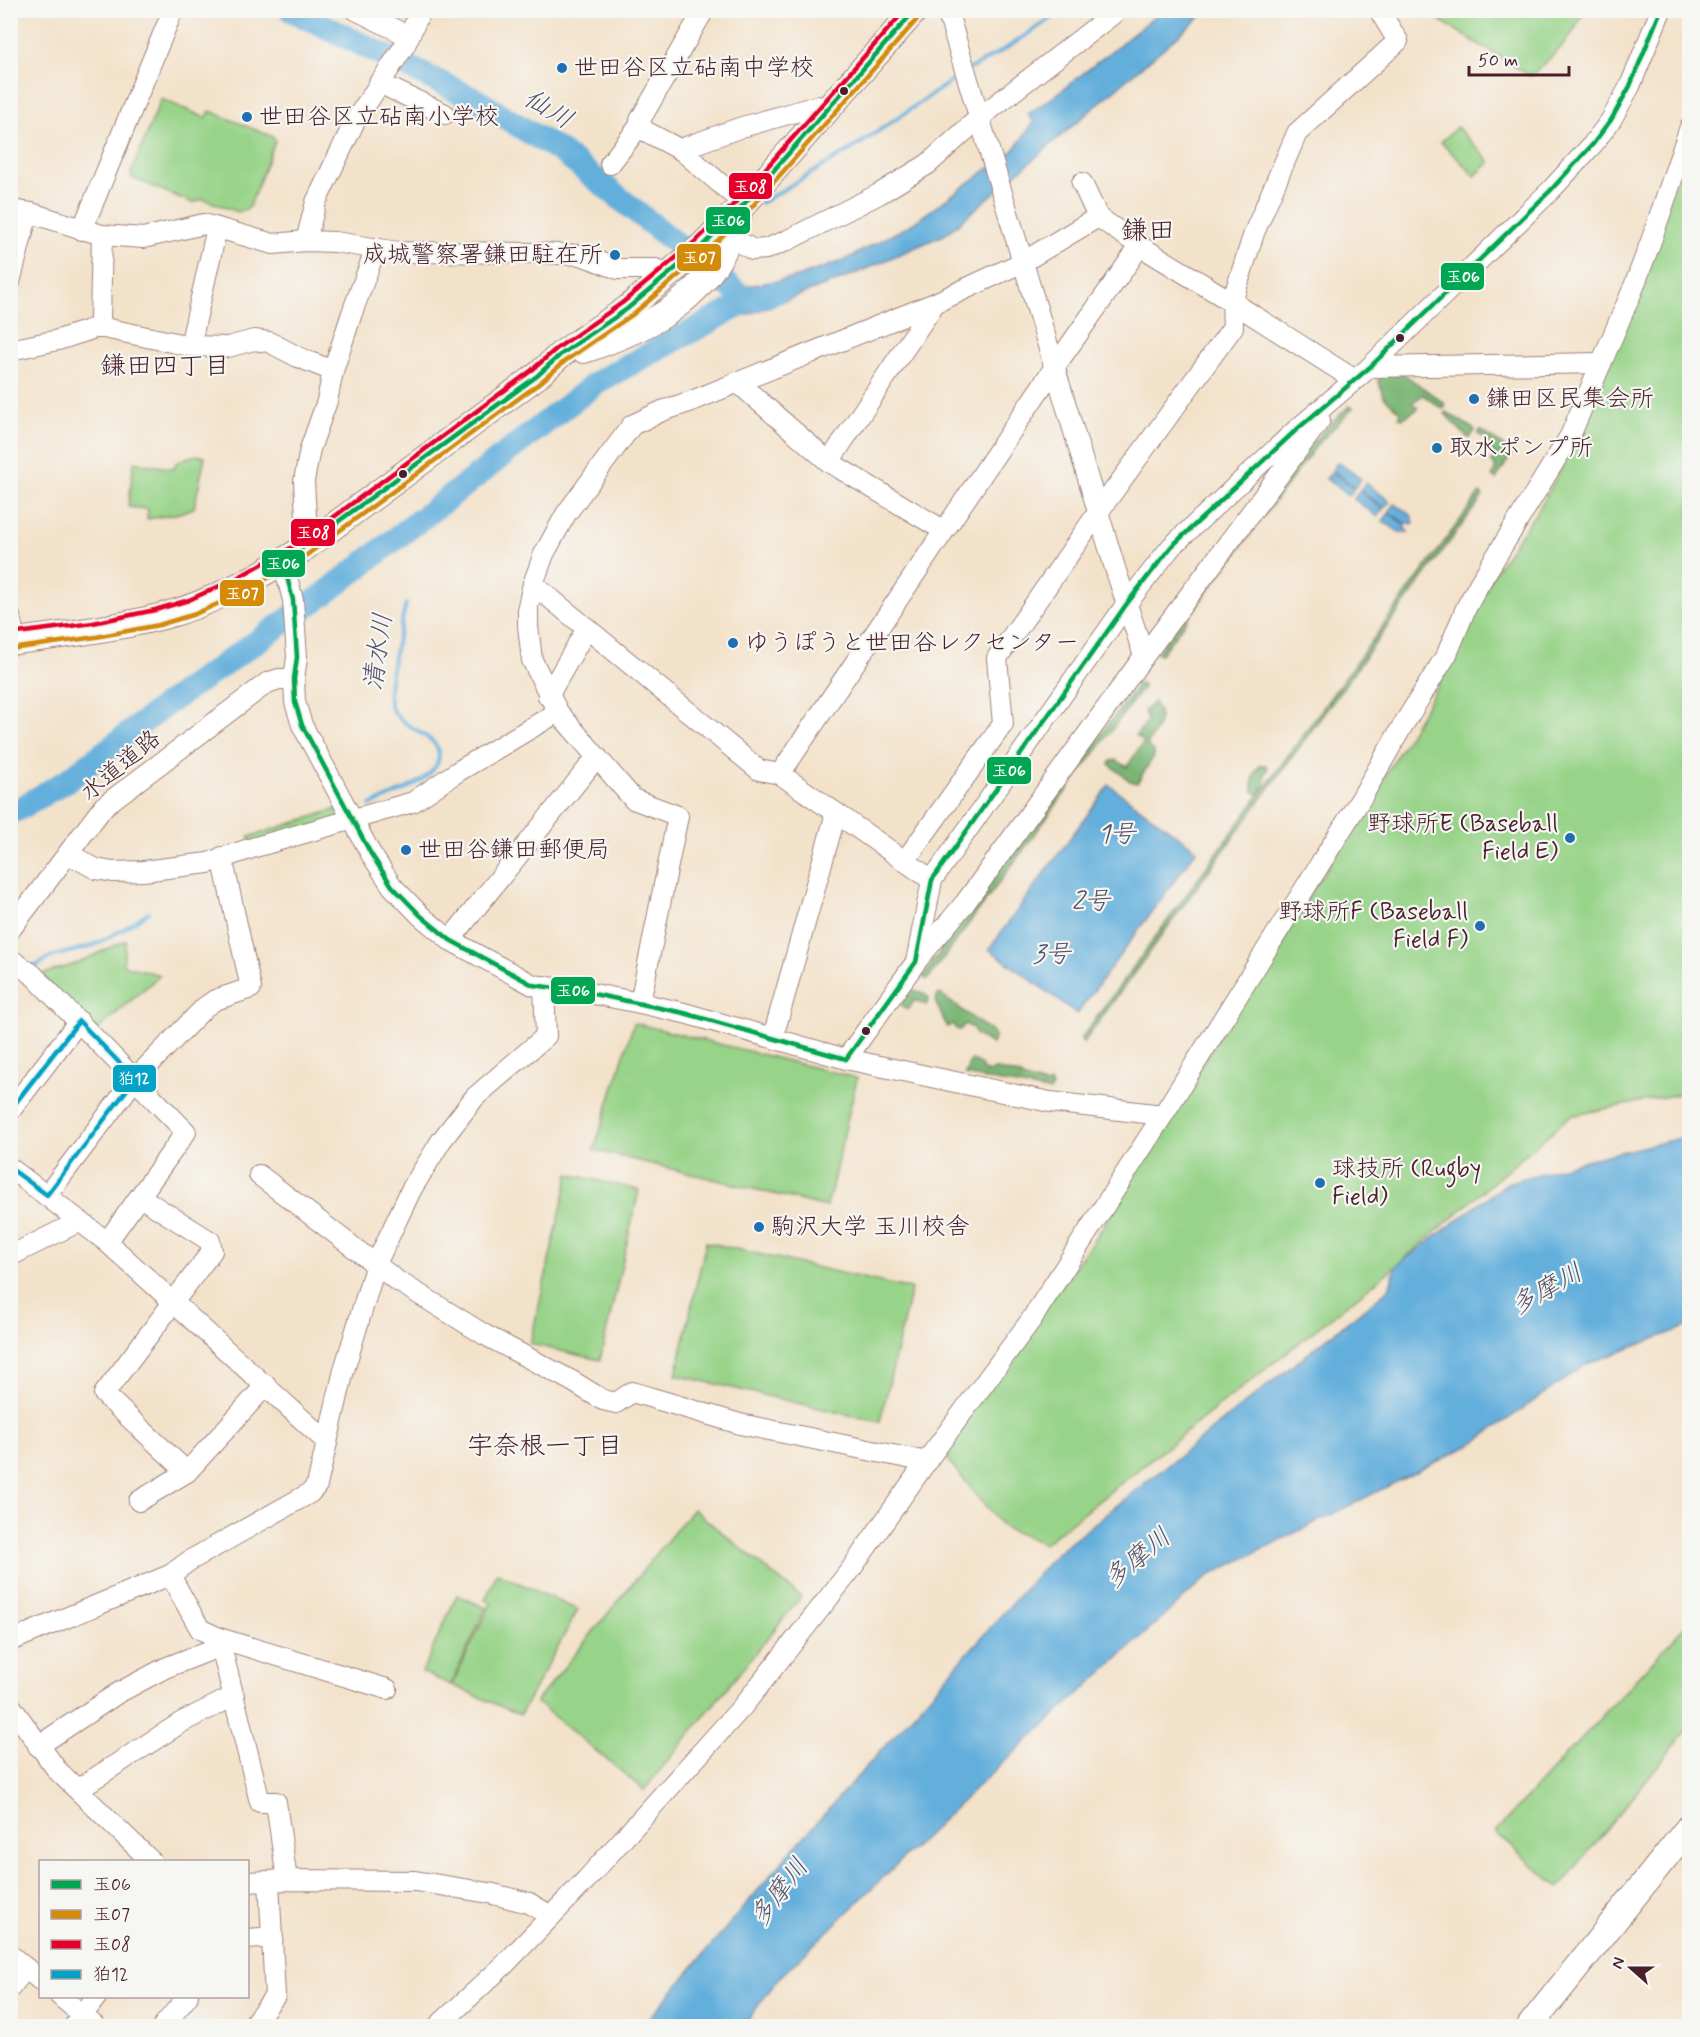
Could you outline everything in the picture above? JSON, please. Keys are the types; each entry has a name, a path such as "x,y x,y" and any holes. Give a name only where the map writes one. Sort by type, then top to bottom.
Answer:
{"main road":[{"path":"13,642 126,623 179,611 285,568 312,542 537,376 560,356 627,309 702,246 744,204 915,10"},
{"path":"560,356 626,335 678,306 697,287 721,255 744,204"},
{"path":"1530,2026 1685,1841"}],"street":[{"path":"82,230 173,10"},
{"path":"356,10 406,40"},
{"path":"306,241 316,202 355,122 406,40 421,10"},
{"path":"610,164 640,125 640,120 705,10"},
{"path":"947,10 1056,365 1115,568 1144,656"},
{"path":"729,236 757,251 786,241 879,194 928,164 979,118 1118,10"},
{"path":"905,861 1003,724 997,658 1099,511 1233,327 1232,302 1254,233 1297,133 1398,41 1379,10"},
{"path":"916,962 932,880 1128,602 1171,548 1295,431 1362,373 1550,191 1593,144 1611,120 1629,86 1661,10"},
{"path":"382,79 445,114"},
{"path":"681,150 742,127 817,106 824,111"},
{"path":"640,125 645,131 681,150 744,204"},
{"path":"438,2026 504,1965 551,1916 743,1706 849,1572 1031,1320 1163,1115 1362,797 1447,654 1466,608 1479,584 1570,436 1651,241 1689,127"},
{"path":"1082,183 1098,217 1140,246 1232,302 1362,373 1602,363"},
{"path":"10,210 31,213 102,235 143,238 204,224 273,244 306,241 335,242 398,252 581,255 618,269 672,272"},
{"path":"10,282 25,224 31,213"},
{"path":"639,1003 678,816 633,799 553,704 531,660 528,606 533,584 544,554 566,514 632,424 935,303 1023,262 1098,217"},
{"path":"190,346 217,228"},
{"path":"102,235 100,320 104,328"},
{"path":"780,774 943,530 1140,246"},
{"path":"312,542 307,534 304,481 310,449 327,401 333,371 376,248"},
{"path":"830,462 935,303"},
{"path":"10,350 58,340 95,328 104,328 190,346 222,347 254,340 269,342 333,371"},
{"path":"737,382 830,462 943,530"},
{"path":"846,1059 916,962 965,903 1144,656 1320,420 1329,402"},
{"path":"285,568 293,600 297,657 294,679 296,702 302,725 371,854 392,886 421,916 450,940 533,985 639,1003 773,1037 846,1059 1050,1102 1163,1115"},
{"path":"533,584 759,770 780,774 932,880"},
{"path":"10,616 13,642"},
{"path":"69,854 96,869 113,872 164,869 208,863 413,802 553,704 587,628"},
{"name":"水道道路","path":"10,930 104,806 267,683 279,679 294,679"},
{"path":"450,940 597,757"},
{"path":"773,1037 836,813"},
{"path":"47,1195 135,1079 205,1007 215,1000 251,988 222,857"},
{"path":"10,960 32,974 186,1132 107,1242"},
{"path":"10,1641 170,1575 310,1493 317,1485 345,1370 376,1264 411,1190 441,1141 475,1097 546,1036 544,986"},
{"path":"10,1111 79,1021"},
{"path":"10,1168 107,1242 327,1442"},
{"path":"259,1175 396,1280 485,1335 603,1400 616,1403 632,1392 740,1424 927,1462"},
{"path":"140,1197 210,1241 212,1251 104,1394 187,1472"},
{"path":"10,1256 80,1221"},
{"path":"139,1501 187,1472 266,1385"},
{"path":"170,1575 200,1629 220,1642 387,1689"},
{"path":"220,1642 260,1802 276,1802 278,1880 273,1937 275,1996 252,2026"},
{"path":"38,1746 118,1693 220,1642"},
{"path":"78,1789 182,1722 234,1696"},
{"path":"10,1705 57,1770 150,1860"},
{"path":"249,1882 415,1881 499,1896 529,1904 551,1916"},
{"path":"249,1938 273,1937"},
{"path":"10,1955 33,1974 10,1988"},
{"path":"62,1998 84,2023 96,1998"},
{"path":"163,2026 186,1998"}],"green space":[{"path":"1425,11 1584,11 1568,39 1530,76"},
{"path":"161,99 206,118 210,111 273,137 275,141 249,208 238,212 203,199 193,203 132,178 131,173"},
{"path":"1457,127 1490,162 1475,176 1441,142"},
{"path":"1689,145 1689,1092 1570,1116 1396,1266 1044,1544 1003,1527 942,1453 1103,1227 1150,1145 1378,788 1443,677 1495,571 1540,507 1582,431"},
{"path":"1401,372 1444,403 1445,407 1443,409 1423,395 1412,403 1418,408 1417,410 1403,418 1399,417 1400,412 1384,397 1378,380 1381,376"},
{"path":"1349,406 1353,408 1316,446 1161,654 1158,654 1157,652 1309,445"},
{"path":"1446,412 1475,430 1470,438 1447,416"},
{"path":"1480,431 1512,452 1496,479 1492,477 1496,467 1491,462 1495,455 1487,448 1489,442 1478,434"},
{"path":"197,455 205,457 194,508 147,519 148,509 128,507 134,462 174,469 175,464"},
{"path":"1480,493 1483,496 1083,1043 1081,1039 1083,1036"},
{"path":"1138,684 1142,684 1141,690 928,979 925,979 923,976 943,947"},
{"path":"1154,702 1160,714 1160,720 1147,746 1154,751 1154,756 1137,783 1130,781 1109,764 1116,760 1127,767 1144,741 1136,736 1147,721 1144,711"},
{"path":"1261,765 1266,765 1268,769 1264,786 1258,795 1253,791 1253,780"},
{"path":"343,807 351,821 254,847 249,837"},
{"path":"126,940 123,965 160,975 96,1031 40,975 75,964"},
{"path":"909,990 922,992 929,998 926,1005 915,1000 907,1010 901,1004"},
{"path":"940,994 993,1033 995,1039 992,1044 976,1035 973,1028 965,1024 960,1030 956,1029 953,1024 947,1027 936,1003 937,996"},
{"path":"634,1023 857,1078 827,1207 594,1150"},
{"path":"972,1060 980,1064 984,1071 990,1073 994,1069 1020,1075 1022,1078 1046,1085 1050,1083 1051,1091 965,1075"},
{"path":"569,1174 639,1190 600,1360 530,1344"},
{"path":"706,1242 911,1289 880,1422 676,1375"},
{"path":"693,1509 801,1597 644,1790 536,1702"},
{"path":"497,1573 578,1610 520,1715 452,1685 491,1603 485,1600"},
{"path":"457,1595 486,1608 451,1685 422,1672"},
{"path":"1689,1622 1689,1727 1559,1888 1495,1832"}],"water":[{"path":"1162,11 1207,11 946,234 845,278 747,315 740,287 794,278 845,260 912,224 1014,150 1034,122 1028,114 1052,98"},
{"path":"1338,462 1361,479 1355,487 1332,470"},
{"path":"1332,472 1354,488 1349,496 1326,479"},
{"path":"1366,483 1390,501 1384,508 1360,490"},
{"path":"1359,491 1383,509 1378,517 1354,499"},
{"path":"1395,504 1411,515 1414,524 1405,523 1389,512"},
{"path":"1389,513 1404,524 1408,533 1399,532 1383,521"},
{"path":"1109,785 1197,850 1077,1014 989,949"},
{"name":"多摩川","path":"1689,1136 1689,1326 1587,1364 1472,1444 1207,1577 981,1783 779,1978 743,2026 643,2026 786,1857 1056,1554 1389,1289 1396,1266 1507,1183 1590,1159"}],"waterway":[{"name":"仙川","path":"291,10 478,101 563,153 748,301"},
{"path":"970,69 1007,48 1063,10"},
{"path":"761,203 855,147 959,76"},
{"path":"10,812 68,780 167,704 323,595 599,381 748,301 775,293"},
{"name":"清水川","path":"370,805 416,784 435,767 439,757 437,747 433,742 400,719 390,704 392,669 406,604"},
{"name":"清水川","path":"33,968 50,957 92,946 149,912"}],"transit line":[{"name":"玉08","path":"10,634 93,623 155,610 189,600 237,578 296,545 532,370 556,349 622,303 697,240 739,199 905,10"},
{"name":"玉06","path":"846,1059 684,1013 584,992 533,985 450,940 421,916 392,886 371,854 302,725 295,702 294,679 297,657 293,600 283,562 537,376 560,355 627,309 702,246 744,204 915,10"},
{"name":"玉06","path":"846,1059 916,962 932,880 1128,602 1171,547 1295,431 1370,367 1550,191 1593,144 1611,120 1630,86 1661,10"},
{"name":"玉07","path":"11,649 96,637 159,625 195,614 244,592 304,557 541,382 565,361 632,315 707,251 750,209 921,15"},
{"name":"狛12","path":"10,1110 79,1021 135,1079 47,1195 10,1168"}],"place":[{"name":"世田谷区立砧南中学校","path":"562,68"},
{"name":"世田谷区立砧南小学校","path":"247,117"},
{"name":"成城警察署鎌田駐在所","path":"615,255"},
{"name":"鎌田区民集会所","path":"1474,399"},
{"name":"取水ポンプ所","path":"1437,448"},
{"name":"ゆうぽうと世田谷レクセンター","path":"733,643"},
{"name":"野球所E (Baseball Field E)","path":"1570,838"},
{"name":"世田谷鎌田郵便局","path":"406,850"},
{"name":"野球所F (Baseball Field F)","path":"1480,926"},
{"name":"球技所 (Rugby Field)","path":"1320,1183"},
{"name":"駒沢大学 玉川校舎","path":"759,1227"}],"district":[{"name":"鎌田","path":"1148,231"},
{"name":"鎌田四丁目","path":"165,367"},
{"name":"宇奈根一丁目","path":"545,1447"}],"water label":[{"name":"1号","path":"1117,835"},
{"name":"2号","path":"1091,902"},
{"name":"3号","path":"1052,955"}]}
